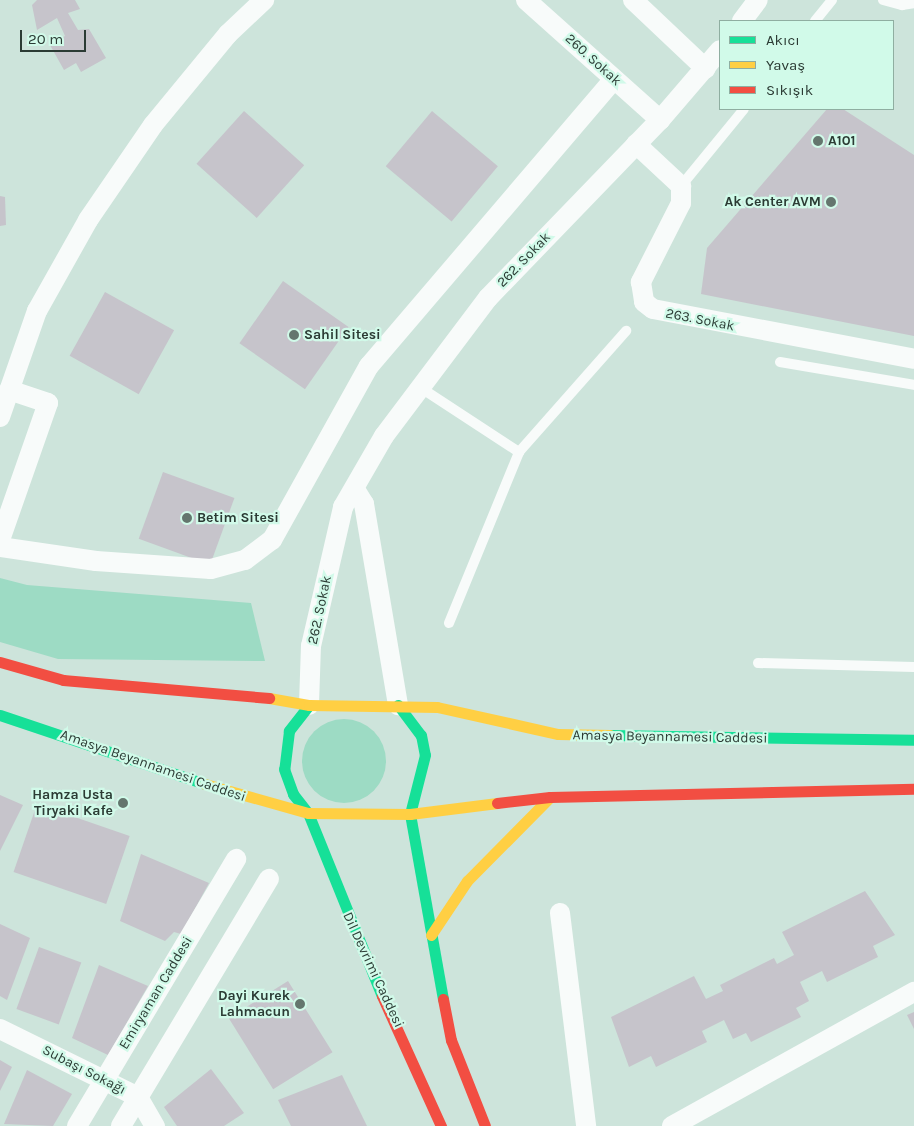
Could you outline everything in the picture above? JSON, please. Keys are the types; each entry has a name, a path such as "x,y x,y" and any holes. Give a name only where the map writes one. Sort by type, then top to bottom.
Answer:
{"main road":[{"path":"0,662 63,680 242,694 308,705 398,705 421,735 425,755 410,814 451,1040 486,1126"},
{"path":"308,705 297,716 284,748 284,770 293,794 308,813 410,814 550,797 914,789"},
{"name":"Amasya Beyannamesi Caddesi","path":"398,705 437,707 558,734 615,738 914,740"},
{"name":"Amasya Beyannamesi Caddesi","path":"0,714 268,805 308,813"},
{"path":"431,935 467,881 550,797"},
{"name":"Dil Devrimi Caddesi","path":"308,813 355,935 415,1060 441,1126"}],"street":[{"path":"0,417 37,312 88,220 153,125 228,34 264,0"},
{"name":"260. Sokak","path":"526,0 660,120"},
{"path":"633,0 706,68"},
{"path":"743,20 758,0"},
{"name":"262. Sokak","path":"308,705 312,646 343,507 356,491 384,436 417,386 488,298 660,120 719,51"},
{"path":"0,547 96,561 211,569 245,560 272,540 369,366 614,79"},
{"path":"636,144 681,186"},
{"name":"263. Sokak","path":"681,186 681,203 641,282 644,302 653,309 914,359"},
{"path":"0,540 48,403 10,390"},
{"path":"356,491 364,504 398,705"},
{"name":"Emiryaman Caddesi","path":"76,1126 236,859"},
{"path":"121,1126 269,879"},
{"path":"560,913 586,1126"},
{"path":"672,1126 914,992"},
{"name":"Subaşı Sokağı","path":"0,1029 138,1097 155,1126"}],"lane":[{"path":"816,20 832,0"},
{"path":"883,0 902,6 914,3"},
{"path":"681,186 743,110"},
{"path":"449,623 519,452 626,331"},
{"path":"780,362 914,385"},
{"path":"417,386 519,452"},
{"path":"758,663 914,667"}],"green space":[{"path":"0,578 27,585 251,603 265,661 58,659 0,642"},
{"path":"344,719 360,722 379,738 383,745 386,761 383,777 367,796 360,800 344,803 328,800 309,784 305,777 302,761 305,745 321,726 328,722"}],"building":[{"path":"37,0 75,0 80,9 68,13 78,30 89,29 106,58 81,72 76,63 64,70 50,45 65,36 57,18 37,30 32,5"},
{"name":"Ak Center AVM","path":"826,110 845,110 914,155 914,336 701,294 707,248"},
{"path":"244,111 304,165 257,218 196,164"},
{"path":"432,111 498,166 452,221 386,166"},
{"path":"0,196 5,197 6,225 0,226"},
{"name":"Sahil Sitesi","path":"283,281 349,327 305,389 239,343"},
{"path":"105,292 174,330 139,394 70,356"},
{"name":"Betim Sitesi","path":"163,472 234,498 210,565 139,539"},
{"path":"0,795 23,805 0,851"},
{"path":"37,804 130,836 106,904 14,872"},
{"path":"141,854 209,883 181,934 174,932 165,941 120,921"},
{"path":"865,891 895,935 873,946 878,957 827,982 822,971 800,982 809,1001 796,1008 801,1017 751,1042 746,1033 733,1039 724,1020 702,1031 707,1042 656,1067 651,1056 629,1067 611,1017 694,976 706,999 723,991 720,985 774,958 777,964 794,955 782,932"},
{"path":"0,924 30,938 7,1000 0,996"},
{"path":"39,947 81,962 59,1024 16,1009"},
{"path":"99,965 148,986 108,1055 72,1038"},
{"path":"288,981 333,1052 273,1089 229,1018"},
{"path":"914,1012 914,1029 907,1015"},
{"path":"0,1060 12,1067 0,1091"},
{"path":"211,1069 244,1113 224,1126 177,1126 164,1107"},
{"path":"27,1070 72,1094 53,1126 4,1124"},
{"path":"342,1075 367,1126 291,1126 278,1100"}],"traffic: fast":[{"path":"309,705 289,731 284,769 293,794 308,813 382,996"},
{"path":"398,705 421,735 425,755 410,814 443,999"},
{"path":"0,715 205,784"},
{"path":"610,735 914,740"}],"traffic: slow":[{"path":"269,698 309,705 437,707 558,734 610,735"},
{"path":"205,784 308,813 410,814 497,803"},
{"path":"431,935 467,881 550,797"}],"traffic: jam":[{"path":"0,662 63,680 269,698"},
{"path":"497,803 550,797 914,789"},
{"path":"382,996 441,1126"},
{"path":"443,999 451,1040 485,1126"}],"place":[{"name":"A101","path":"818,141"},
{"name":"Ak Center AVM","path":"831,202"},
{"name":"Sahil Sitesi","path":"294,335"},
{"name":"Betim Sitesi","path":"187,518"},
{"name":"Hamza Usta Tiryaki Kafe","path":"123,803"},
{"name":"Dayi Kurek Lahmacun","path":"300,1004"}]}
